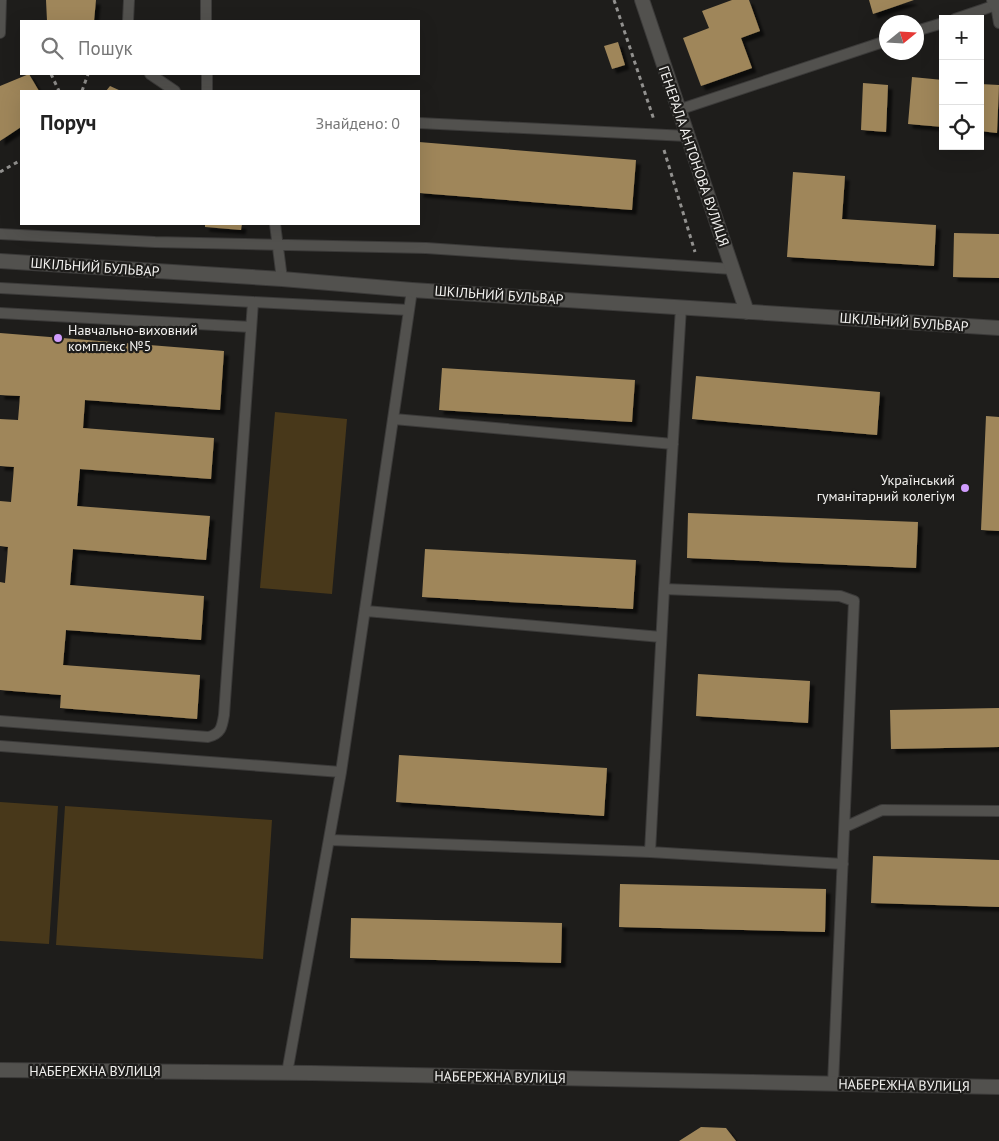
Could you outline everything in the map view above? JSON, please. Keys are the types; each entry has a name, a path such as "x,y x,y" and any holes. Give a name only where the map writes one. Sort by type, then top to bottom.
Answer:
{"street":[{"name":"ГЕНЕРАЛА АНТОНОВА ВУЛИЦЯ","path":"642,0 747,312"},
{"name":"ШКІЛЬНИЙ БУЛЬВАР","path":"0,261 999,328"},
{"name":"НАБЕРЕЖНА ВУЛИЦЯ","path":"0,1070 287,1073 999,1087"}],"lane":[{"path":"0,32 1,0"},
{"path":"128,20 129,0"},
{"path":"206,0 206,20"},
{"path":"965,15 996,3 999,23"},
{"path":"924,29 939,24"},
{"path":"678,110 879,43"},
{"path":"151,75 174,90"},
{"path":"207,75 207,90"},
{"path":"420,123 687,136"},
{"path":"275,225 282,279"},
{"path":"0,234 155,242 426,248 732,269"},
{"path":"0,288 409,310"},
{"path":"287,1073 341,772 412,290"},
{"path":"0,721 208,737 216,736 222,729 253,302"},
{"path":"650,852 681,307"},
{"path":"0,313 250,327"},
{"path":"394,419 672,444"},
{"path":"664,589 840,596 854,601 833,1084"},
{"path":"366,611 661,637"},
{"path":"0,746 341,772"},
{"path":"845,827 882,810 999,811"},
{"path":"330,840 650,852 844,864"}],"path":[{"path":"614,0 700,267"},
{"path":"51,75 58,90"},
{"path":"82,90 88,75"},
{"path":"0,172 20,161"}],"shaded area":[{"path":"275,412 347,419 332,594 260,588"},
{"path":"0,802 58,806 49,944 0,941"},
{"path":"65,806 272,820 263,959 56,945"}],"building":[{"path":"46,0 96,0 94,20 47,20"},
{"path":"732,0 749,0 760,31 741,38 752,68 701,86 683,38 709,28 702,11"},
{"path":"869,0 914,0 873,14"},
{"path":"618,42 625,65 612,69 604,46"},
{"path":"30,75 38,90 20,90 20,128 0,141 0,86"},
{"path":"912,77 939,80 939,127 908,124"},
{"path":"863,83 888,85 886,132 861,130"},
{"path":"984,84 999,85 997,133 984,131"},
{"path":"110,86 119,90 107,90"},
{"path":"420,142 636,160 632,210 420,193"},
{"path":"793,172 845,176 842,219 936,225 934,266 787,257"},
{"path":"205,225 242,225 241,230 205,227"},
{"path":"954,233 999,234 999,278 953,277"},
{"path":"0,333 224,351 220,410 85,400 83,428 214,438 211,479 80,469 77,506 210,516 206,560 73,549 70,585 204,596 201,640 66,630 63,665 200,675 197,719 60,708 61,695 0,690 0,582 5,583 8,547 0,546 0,501 11,502 14,467 0,466 0,419 18,420 20,396 0,395"},
{"path":"442,368 635,380 632,422 439,410"},
{"path":"696,376 880,392 877,435 692,419"},
{"path":"986,416 999,417 999,531 981,530"},
{"path":"688,513 918,522 916,568 687,558"},
{"path":"425,549 636,560 633,609 422,597"},
{"path":"698,674 810,681 808,723 696,716"},
{"path":"999,708 999,747 891,749 890,710"},
{"path":"399,755 607,768 604,816 396,802"},
{"path":"873,856 999,860 999,907 871,903"},
{"path":"620,884 826,889 825,932 619,927"},
{"path":"351,918 562,923 561,963 350,958"},
{"path":"701,1127 726,1128 736,1141 679,1141"}],"place":[{"name":"Навчально-виховний комплекс №5","path":"58,338"},
{"name":"Український гуманітарний колегіум","path":"965,488"}]}
